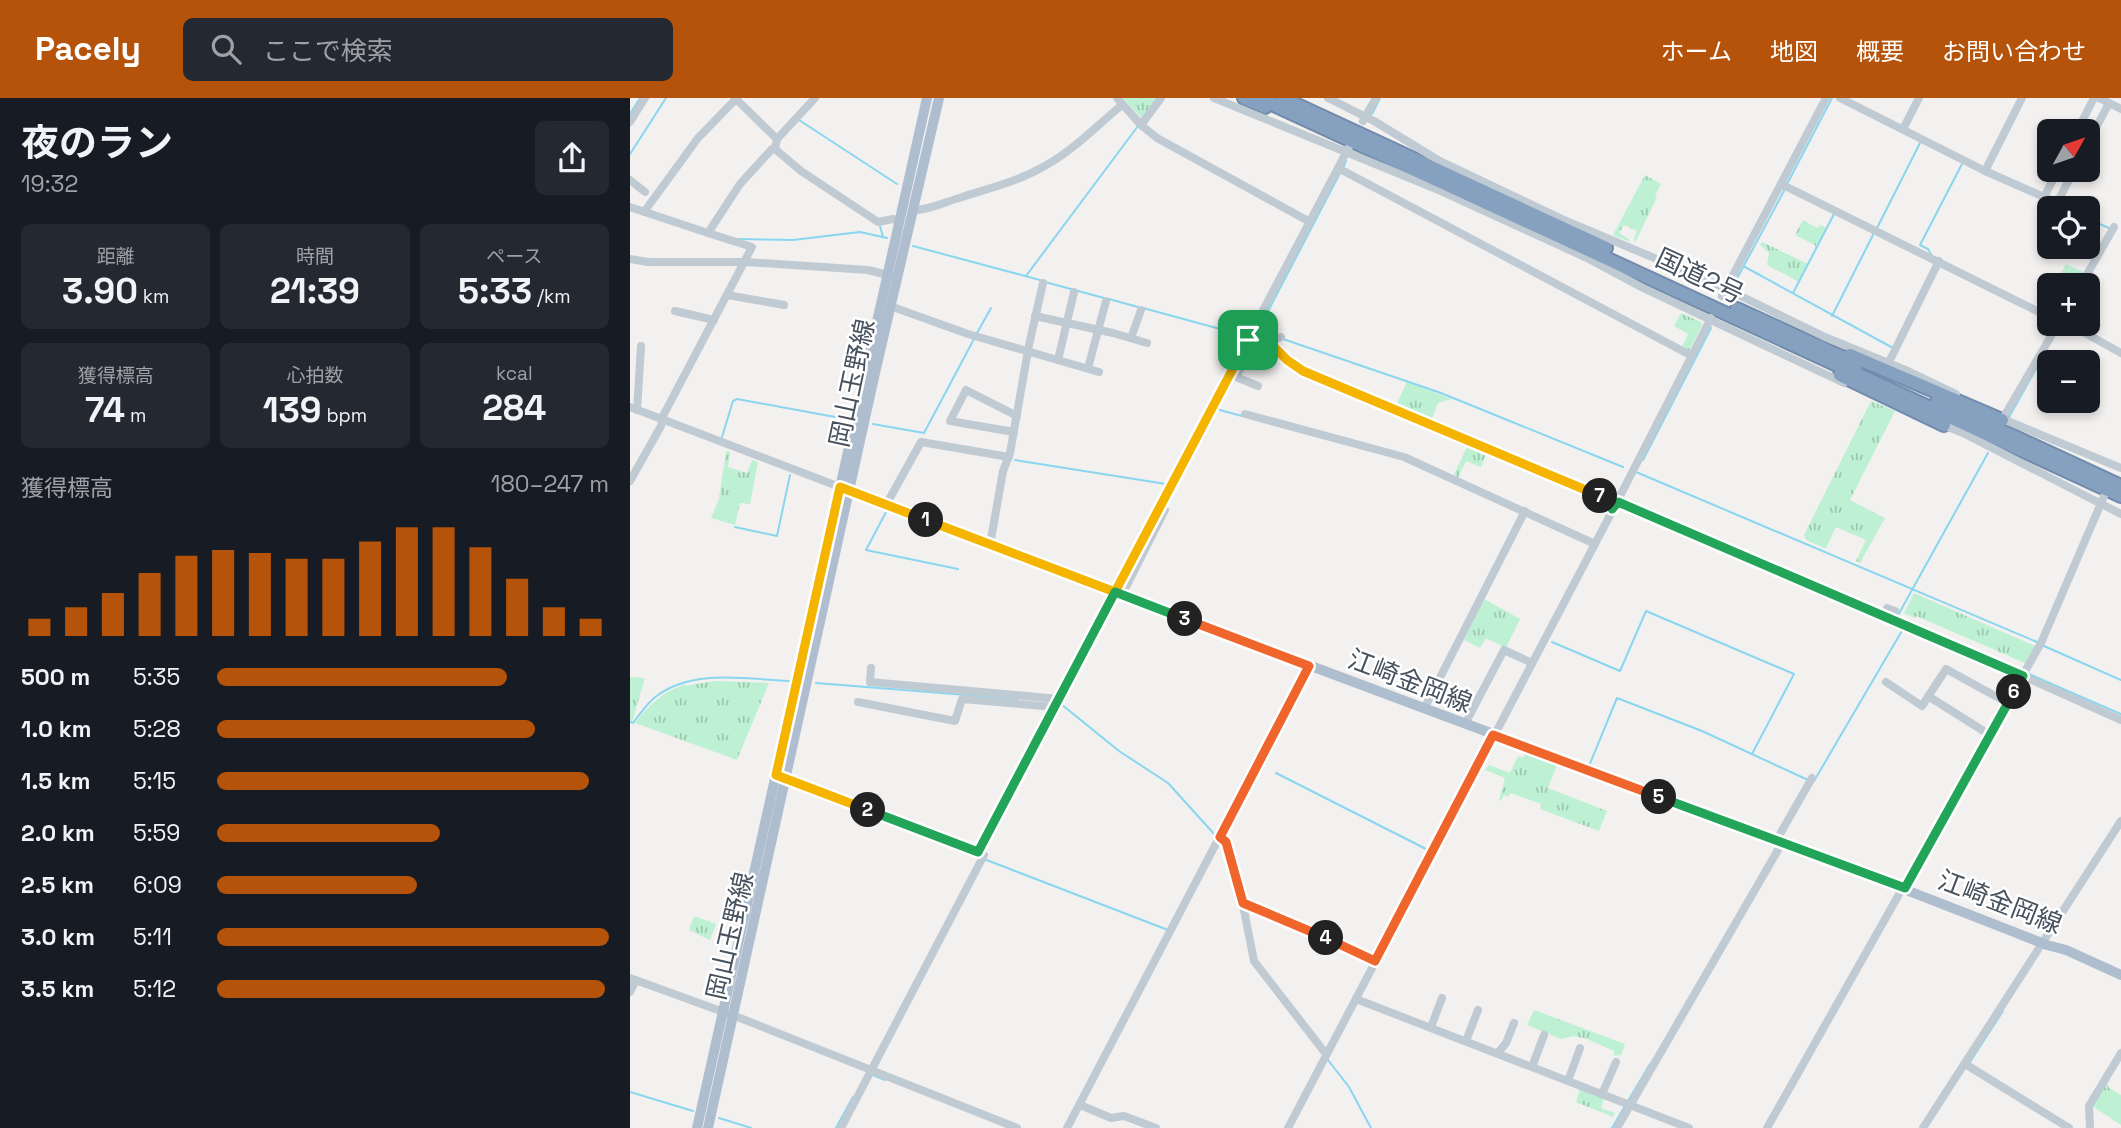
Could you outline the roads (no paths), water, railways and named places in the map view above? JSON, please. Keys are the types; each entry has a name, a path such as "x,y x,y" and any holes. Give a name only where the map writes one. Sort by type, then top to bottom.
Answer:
{"highway":[{"path":"1244,98 1376,152"},
{"name":"国道2号","path":"1259,98 2121,496"},
{"name":"国道2号","path":"1287,100 2117,481"},
{"path":"1752,325 1770,340 1944,425"},
{"path":"1793,334 1893,372 2002,420"}],"main road":[{"name":"岡山玉野線","path":"845,489 890,306 891,276 912,210 937,98"},
{"name":"岡山玉野線","path":"697,1128 728,1014 781,777 891,276 899,220 937,98"},
{"name":"江崎金岡線","path":"845,489 1309,666 1905,888 2066,950 2121,975"},
{"name":"岡山玉野線","path":"708,1128 728,1014"}],"street":[{"path":"630,122 645,98"},
{"path":"775,149 777,139 815,98"},
{"path":"1141,125 1161,98"},
{"path":"1214,98 1347,150 1507,221 1712,317 1887,404 1963,433 2121,514"},
{"path":"1328,98 1438,160 1564,219 1946,389 2002,420 2120,466 2117,481"},
{"path":"1364,119 1376,98"},
{"path":"1724,292 1784,185 1826,98"},
{"path":"1840,98 2042,196"},
{"path":"1903,129 1919,98"},
{"path":"1986,171 2022,98"},
{"path":"2084,119 2097,98 2121,109"},
{"path":"645,211 698,138 734,100 777,139"},
{"path":"912,210 921,210 983,190 1042,168 1060,156 1120,101 1141,125 1169,145 1310,222"},
{"path":"2100,121 2109,103"},
{"path":"709,231 740,184 772,149 775,149"},
{"path":"775,149 801,171 878,222 899,220"},
{"path":"1118,594 1340,169 1347,150"},
{"path":"1340,169 1692,356"},
{"path":"630,180 645,192"},
{"path":"1784,185 2037,311"},
{"path":"630,207 709,231 734,242 750,244 752,247 630,481"},
{"path":"2088,273 2114,227"},
{"path":"630,259 648,262 745,262 867,270 891,276"},
{"path":"1888,364 1940,261"},
{"path":"990,545 1043,283"},
{"path":"1058,360 1074,292"},
{"path":"727,295 784,305"},
{"path":"1087,369 1106,301"},
{"path":"890,306 968,334 1099,372"},
{"path":"1131,338 1141,310"},
{"path":"675,311 714,320"},
{"path":"1035,316 1147,343"},
{"path":"1287,1128 1358,1000 1375,961 1617,504 1712,317"},
{"path":"2002,420 2051,336"},
{"path":"2091,336 2121,353"},
{"path":"1250,339 1270,341 1277,338"},
{"path":"1250,339 1275,348 1303,371 1617,504 1887,613 1905,626 2025,671 2121,720"},
{"path":"641,346 633,408 845,489"},
{"path":"1233,376 1258,386"},
{"path":"1014,432 950,421 966,390 1017,416"},
{"path":"1245,414 1404,457 1595,544"},
{"path":"886,505 921,442 1009,457"},
{"path":"1768,1128 2041,643 2105,494"},
{"path":"841,1128 1057,702 1165,510"},
{"path":"1424,709 1525,511"},
{"path":"1465,724 1504,650 1532,663"},
{"path":"1067,1128 1309,666"},
{"path":"871,668 870,682 1057,702"},
{"path":"1886,682 1922,706 1946,668 2008,703"},
{"path":"1928,696 1990,735"},
{"path":"858,702 956,722 961,699 1057,702"},
{"path":"781,777 981,855"},
{"path":"1616,1128 1627,1104 1779,842 1812,778"},
{"path":"1923,1128 1967,1066 2121,821"},
{"path":"1219,839 1226,842 1243,903 1252,958 1325,1056"},
{"path":"1243,903 1375,961"},
{"path":"630,992 633,979 1017,1128"},
{"path":"1432,1027 1442,998"},
{"path":"1358,1000 1689,1128"},
{"path":"1466,1041 1478,1010"},
{"path":"1498,1053 1506,1043 1514,1023"},
{"path":"1532,1067 1544,1035"},
{"path":"1568,1081 1580,1048"},
{"path":"2090,1128 2089,1106 2121,1053"},
{"path":"1602,1094 1616,1062"},
{"path":"1967,1066 2069,1128"},
{"path":"1080,1105 1111,1118 1124,1116 1156,1128"}],"waterway":[{"path":"630,114 640,98"},
{"path":"630,154 666,98"},
{"path":"1372,114 1380,98"},
{"path":"1787,184 1832,98"},
{"path":"799,120 897,184"},
{"path":"1026,276 1138,126"},
{"path":"1877,228 1920,143"},
{"path":"1343,168 1346,161"},
{"path":"1931,254 1920,245 1962,164"},
{"path":"1274,337 1266,315 1340,173"},
{"path":"1733,286 1785,189"},
{"path":"1793,293 1834,214"},
{"path":"2100,224 2109,228"},
{"path":"880,226 883,237"},
{"path":"738,239 793,240 860,232 887,238"},
{"path":"1832,316 1874,233"},
{"path":"913,246 1040,280"},
{"path":"1745,267 1893,348"},
{"path":"1045,282 1104,298"},
{"path":"1109,299 1138,307"},
{"path":"977,333 991,308"},
{"path":"1143,308 1246,336"},
{"path":"1643,460 1711,328"},
{"path":"873,424 924,433 974,339"},
{"path":"1283,339 1441,393 1623,467"},
{"path":"2009,417 2037,367"},
{"path":"1164,508 1231,380"},
{"path":"722,437 733,401 737,399 835,417"},
{"path":"1216,409 1242,416"},
{"path":"1897,617 1988,453"},
{"path":"1015,460 1166,484"},
{"path":"1636,472 2037,642"},
{"path":"735,527 777,536 790,475"},
{"path":"1600,492 1615,497"},
{"path":"886,512 866,550 958,569"},
{"path":"1730,546 1882,611"},
{"path":"1085,657 1116,599"},
{"path":"1552,642 1620,671 1646,611 1794,674 1752,754"},
{"path":"1887,613 2021,670"},
{"path":"1814,781 1903,629"},
{"path":"2044,646 2121,680"},
{"path":"2029,674 2121,714"},
{"path":"630,722 633,723 654,698 685,682 719,678 789,681"},
{"path":"816,683 1017,699"},
{"path":"1589,766 1617,698 1702,731 1808,780"},
{"path":"1061,704 1119,751 1168,783 1216,836"},
{"path":"1276,773 1430,851"},
{"path":"984,859 1168,930"},
{"path":"1970,1062 2003,1011"},
{"path":"1328,1060 1349,1087 1371,1128"},
{"path":"1628,1101 1650,1064"},
{"path":"873,1075 885,1080"},
{"path":"630,1092 693,1111"},
{"path":"836,1128 853,1097"},
{"path":"1612,1128 1625,1106"},
{"path":"719,1118 751,1128"}]}
